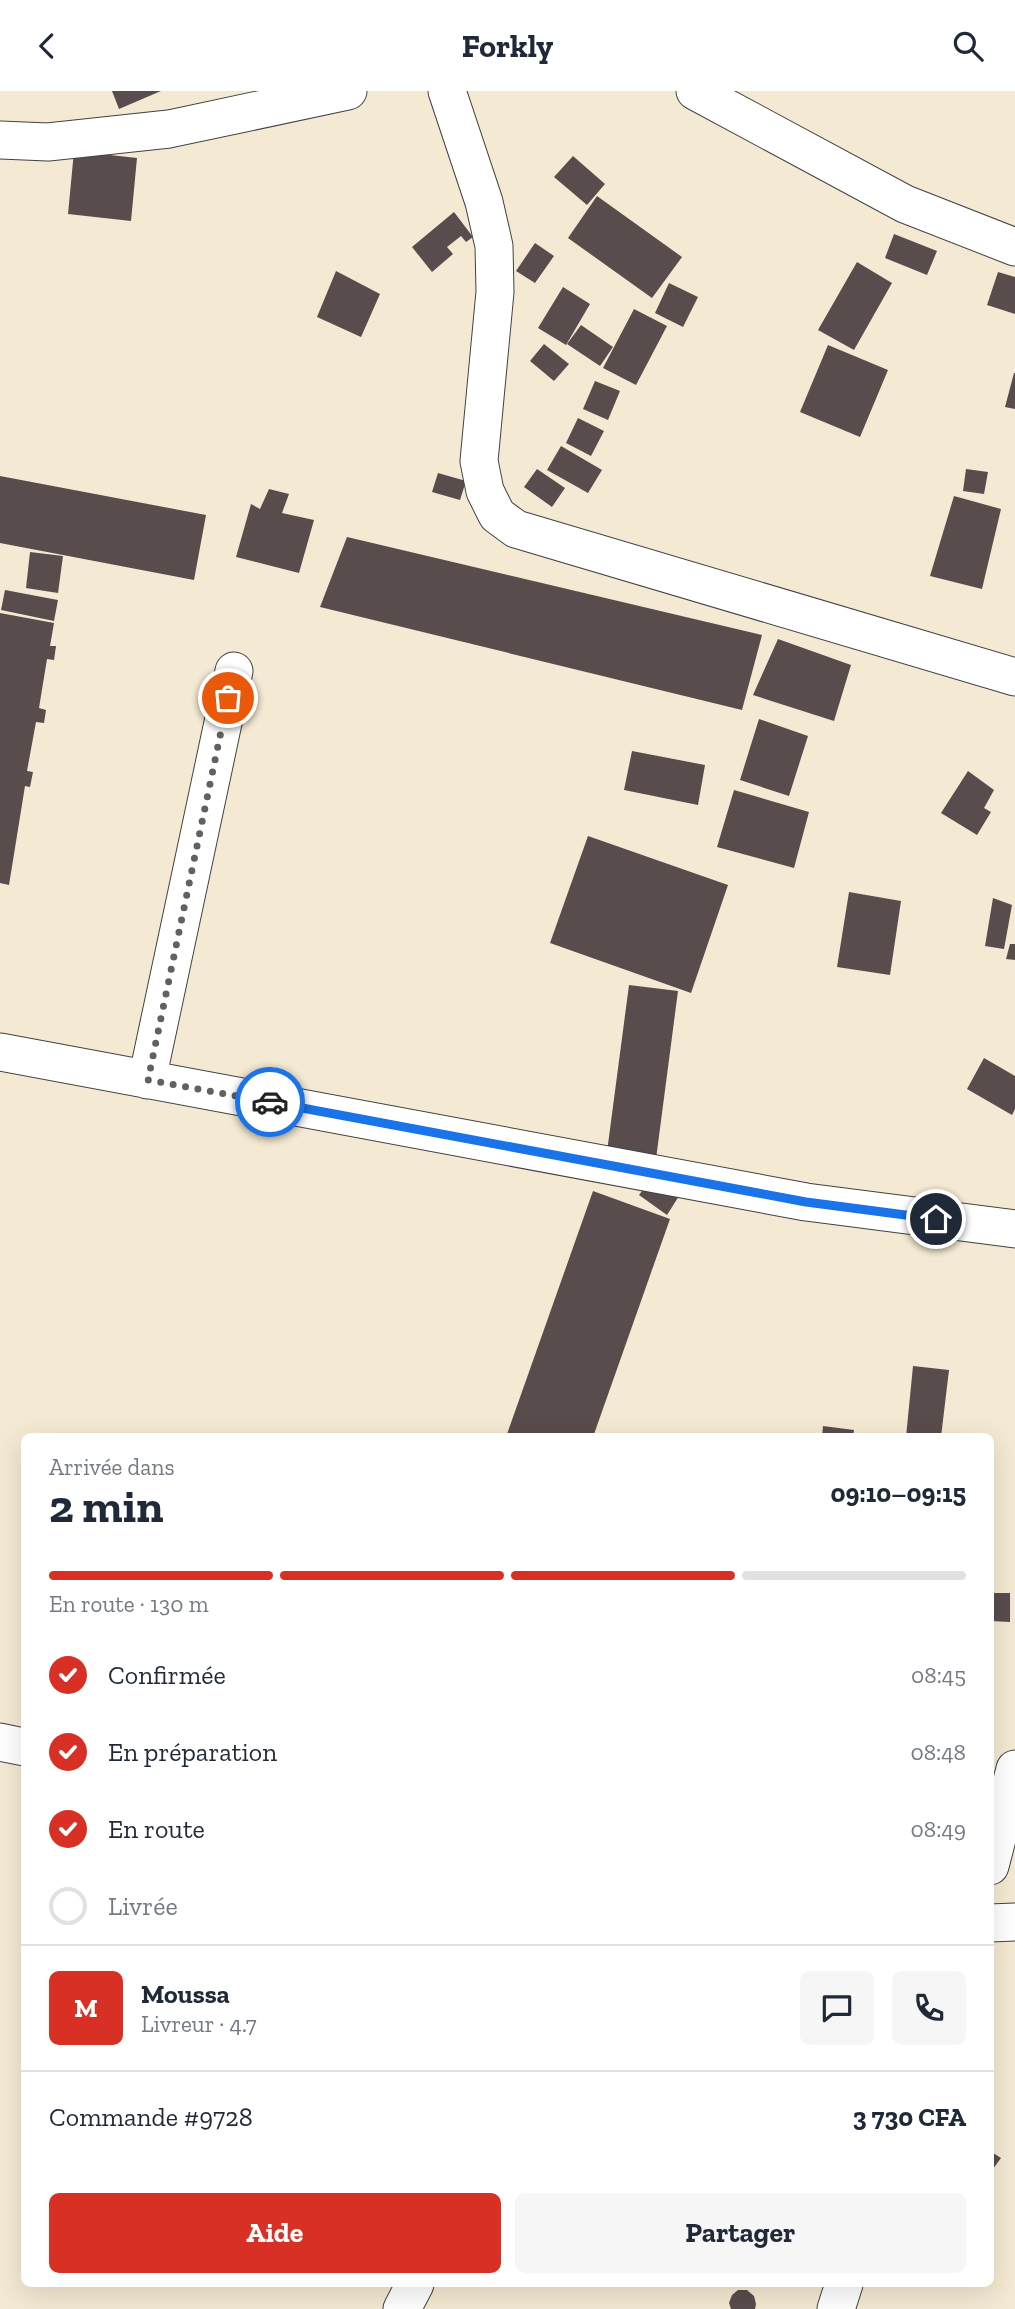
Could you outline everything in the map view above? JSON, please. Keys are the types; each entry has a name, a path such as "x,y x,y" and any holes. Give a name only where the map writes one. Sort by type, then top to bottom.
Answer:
{"street":[{"path":"0,141 48,142 169,129 348,91"},
{"path":"447,91 484,202 494,246 495,292 479,461 485,491 496,515 516,529 1015,677"},
{"path":"695,91 905,204 1015,247"},
{"path":"148,1080 234,671"},
{"path":"0,1052 806,1202 1015,1229"},
{"path":"0,1742 21,1746"},
{"path":"994,1850 1015,1769"},
{"path":"994,1923 1015,1922"},
{"path":"402,2309 413,2287"},
{"path":"836,2309 843,2287"}],"shaded area":[{"path":"0,91 1015,91 1015,2309 0,2309"}],"building":[{"path":"112,91 161,91 119,109"},
{"path":"74,151 137,158 131,221 68,214"},
{"path":"573,156 605,184 587,205 554,177"},
{"path":"597,196 682,257 652,298 568,238"},
{"path":"454,212 473,237 466,242 461,236 447,247 453,254 432,272 412,247"},
{"path":"894,234 937,251 927,275 885,258"},
{"path":"535,243 554,256 535,283 516,271"},
{"path":"857,262 892,283 854,350 818,330"},
{"path":"336,271 380,294 361,337 317,317"},
{"path":"998,272 1015,277 1015,314 987,305"},
{"path":"669,283 698,297 683,327 655,313"},
{"path":"563,287 590,304 566,345 538,328"},
{"path":"634,309 667,326 636,385 603,368"},
{"path":"581,325 613,347 600,366 567,344"},
{"path":"544,344 569,364 554,381 530,361"},
{"path":"828,345 888,370 860,437 800,412"},
{"path":"1015,373 1015,409 1005,407"},
{"path":"595,381 620,391 608,420 583,409"},
{"path":"578,418 604,431 591,456 566,443"},
{"path":"561,446 602,470 588,493 547,470"},
{"path":"537,469 565,488 552,507 524,487"},
{"path":"966,469 988,472 984,494 963,491"},
{"path":"438,473 466,481 460,500 432,492"},
{"path":"0,476 206,515 194,580 0,543"},
{"path":"269,489 289,494 282,513 314,520 299,573 236,557 251,504 260,509"},
{"path":"954,496 1001,509 982,589 930,576"},
{"path":"347,537 762,635 742,710 320,607"},
{"path":"30,552 63,556 58,593 26,588"},
{"path":"5,590 58,600 54,621 1,610"},
{"path":"0,613 54,623 50,646 56,646 54,660 47,659 39,708 46,710 44,723 36,722 27,771 33,772 30,787 25,786 9,885 0,883"},
{"path":"778,639 851,665 834,721 753,695"},
{"path":"759,719 808,736 789,796 740,780"},
{"path":"632,751 705,765 698,805 624,790"},
{"path":"968,771 994,790 984,808 991,812 977,835 941,813"},
{"path":"734,790 809,812 794,868 717,847"},
{"path":"588,836 728,885 691,993 550,943"},
{"path":"849,892 901,901 890,975 837,967"},
{"path":"993,898 1012,905 1004,949 985,946"},
{"path":"1010,944 1015,944 1015,960 1006,959"},
{"path":"629,985 678,991 656,1159 607,1152"},
{"path":"984,1058 1015,1076 1015,1109 1012,1115 967,1089"},
{"path":"654,1175 679,1196 667,1215 639,1195"},
{"path":"593,1191 670,1219 594,1433 507,1433"},
{"path":"913,1366 949,1370 941,1433 906,1433"},
{"path":"823,1426 854,1430 854,1433 822,1433"},
{"path":"994,1593 1010,1593 1010,1622 994,1621"},
{"path":"994,2154 1001,2158 994,2168"},
{"path":"738,2290 747,2290 754,2296 755,2309 731,2309 729,2303"}],"way so far":[{"path":"228,698 148,1080 270,1102"}],"route":[{"path":"270,1102 806,1202 936,1219"}]}
